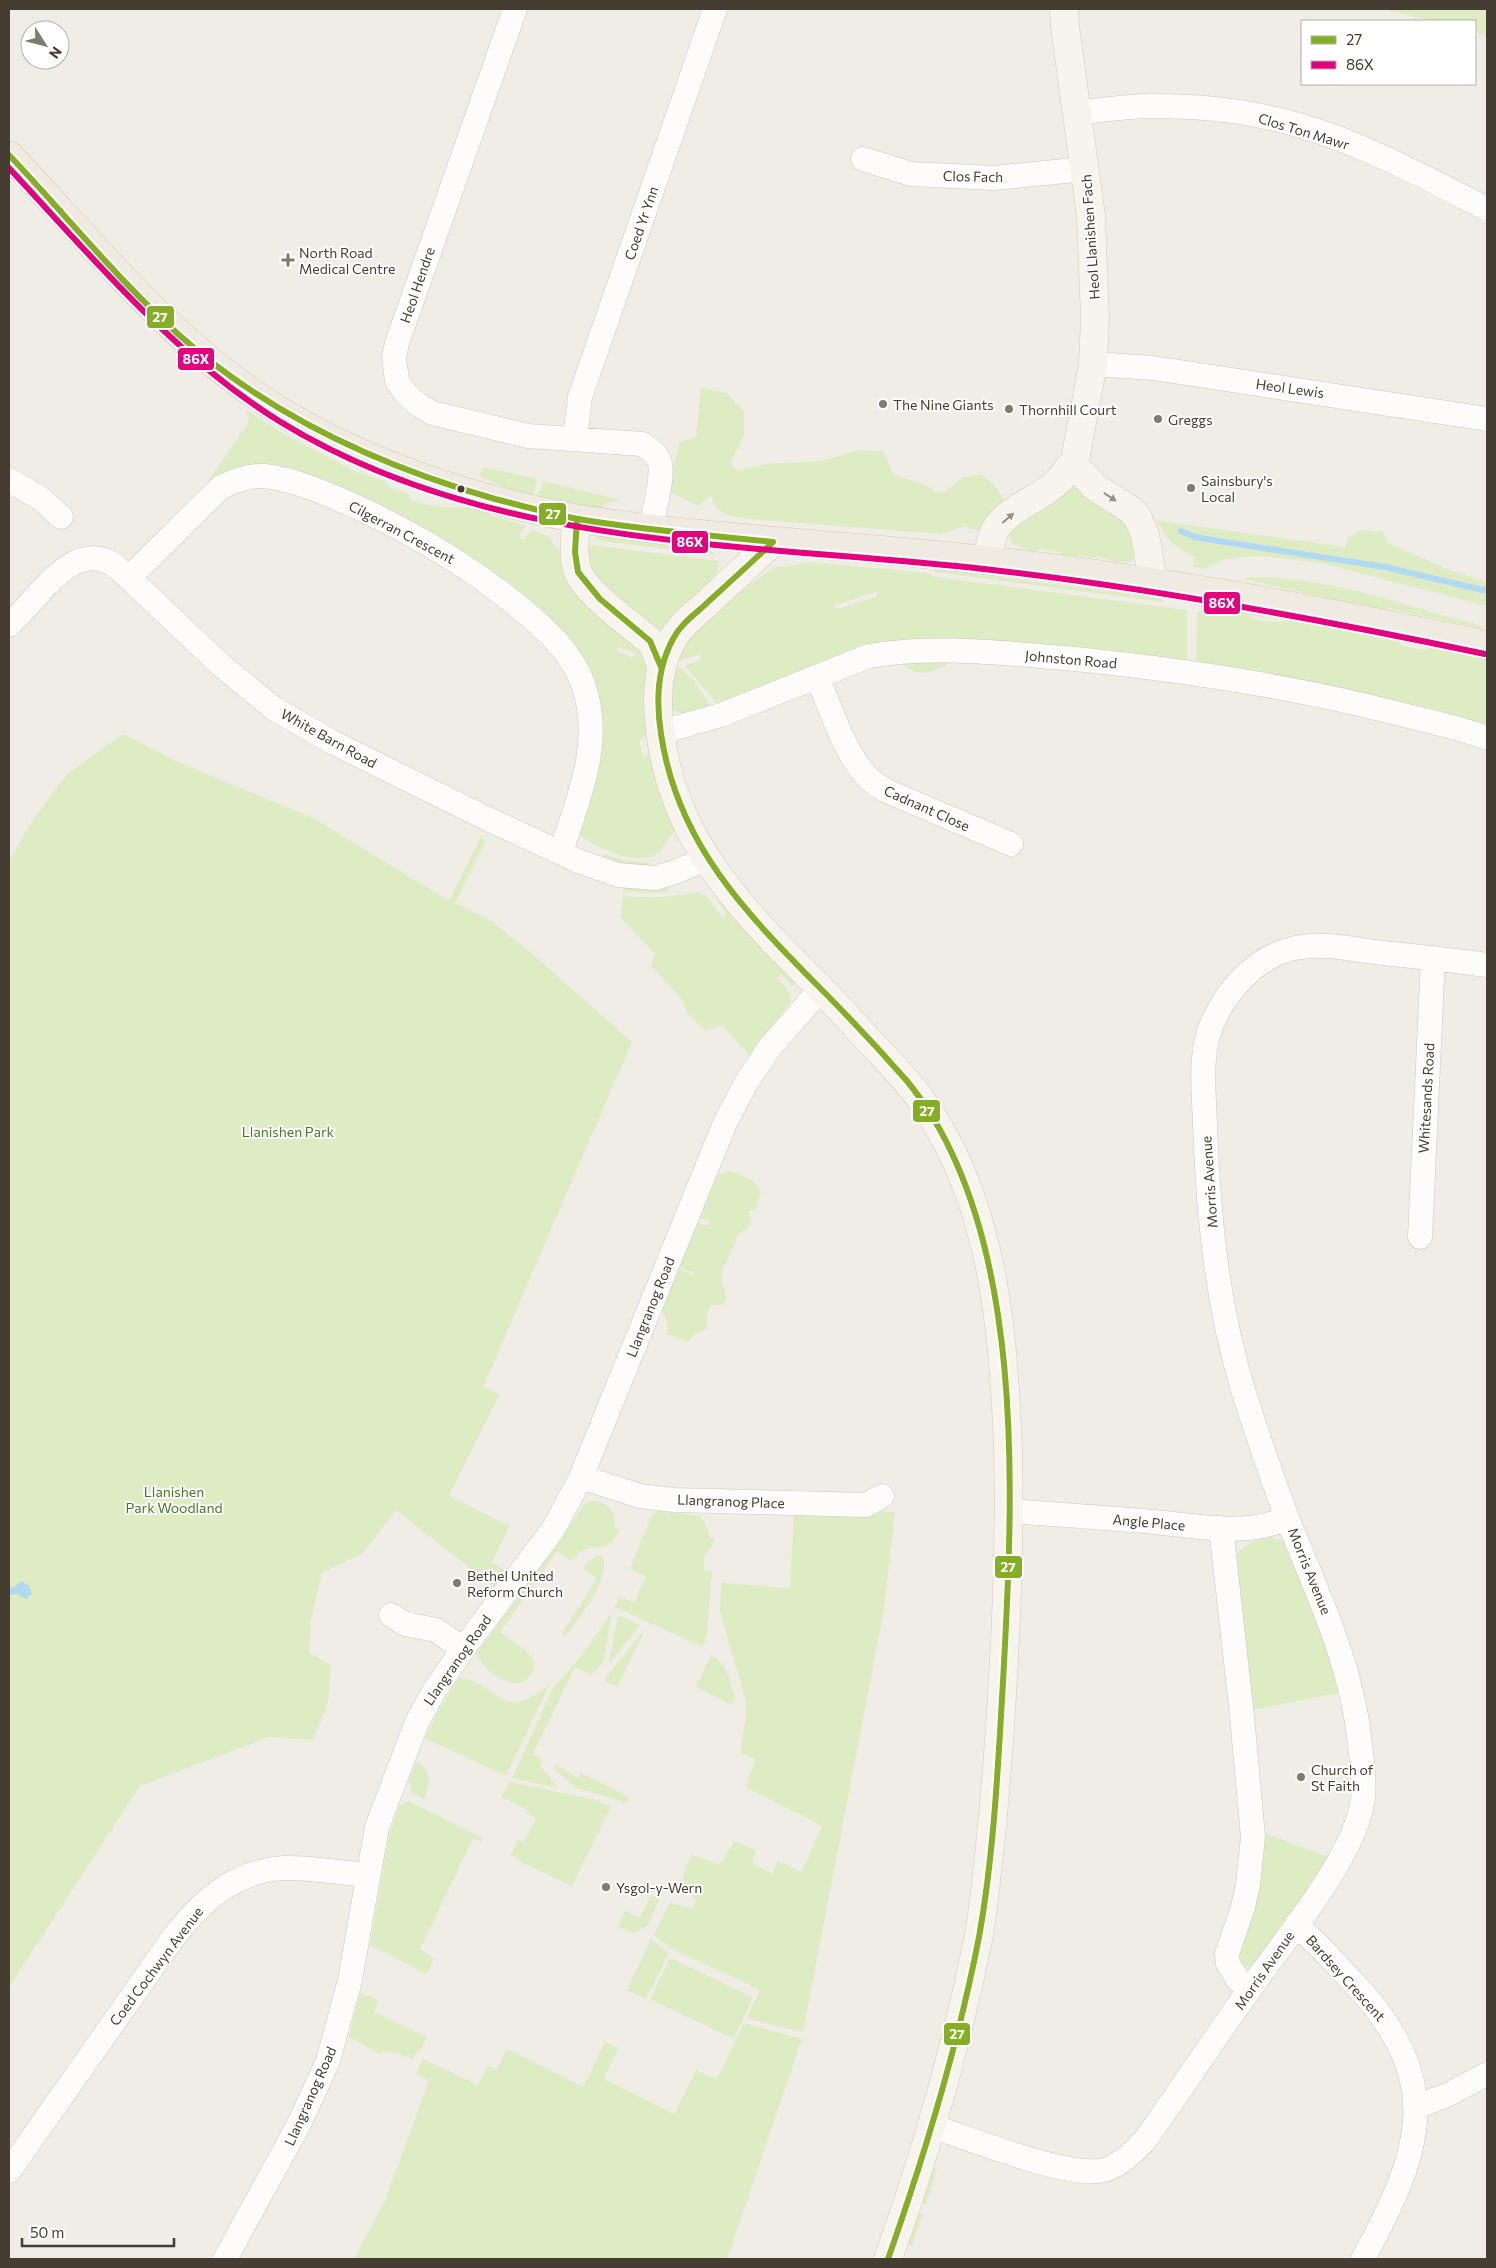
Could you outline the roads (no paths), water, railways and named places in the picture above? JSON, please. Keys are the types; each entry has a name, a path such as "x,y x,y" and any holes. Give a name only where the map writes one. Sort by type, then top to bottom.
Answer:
{"main road":[{"path":"9,155 129,285 177,333 234,380 282,412 333,440 414,474 530,509 577,519 774,542 868,548 989,560 1153,581 1487,645"}],"street":[{"name":"Heol Hendre","path":"515,9 397,343 394,370 397,381 407,395 418,405 432,413 528,436 642,444 652,451 660,461 660,476 651,528"},
{"name":"Coed Yr Ynn","path":"575,439 580,396 715,9"},
{"name":"Heol Llanishen Fach","path":"1064,9 1091,216 1094,272 1093,364 1074,465"},
{"name":"Clos Ton Mawr","path":"1077,113 1152,106 1207,109 1266,117 1333,137 1420,174 1487,209"},
{"name":"Clos Fach","path":"863,159 910,174 994,178 1085,169"},
{"name":"Heol Lewis","path":"1093,364 1153,368 1487,419"},
{"path":"989,560 991,538 995,530 1007,517 1052,487 1062,478 1068,468 1074,465 1095,487 1131,510 1138,518 1145,535 1153,581"},
{"name":"Cilgerran Crescent","path":"129,578 221,487 233,481 263,476 309,487 338,499 421,539 455,560 522,609 543,628 562,648 581,679 589,712 590,730 587,769 576,812 561,852"},
{"path":"9,480 40,498 61,517"},
{"path":"577,519 575,535 578,573 596,596 650,641 661,667"},
{"path":"774,542 673,637 661,667 657,698 666,761 689,830 706,859 755,923 821,989 905,1080 924,1104 956,1160 987,1256 1000,1329 1006,1401 1009,1586 985,1892 975,1954 931,2126 888,2259"},
{"name":"White Barn Road","path":"9,625 64,568 74,562 87,558 101,559 112,563 221,665 273,708 332,742 561,852 608,872 647,878 676,872 706,859"},
{"name":"Johnston Road","path":"661,732 721,715 869,656 890,652 923,651 997,653 1129,664 1230,677 1350,701 1487,738"},
{"name":"Cadnant Close","path":"817,676 852,756 873,783 889,792 1011,844"},
{"name":"Morris Avenue","path":"931,2126 1062,2168 1093,2171 1116,2165 1148,2136 1296,1925 1344,1851 1357,1824 1363,1803 1364,1787 1359,1734 1352,1692 1342,1654 1288,1518 1243,1390 1225,1317 1215,1252 1206,1166 1205,1051 1209,1034 1224,1001 1247,973 1274,955 1292,949 1332,946 1487,965"},
{"name":"Whitesands Road","path":"1420,1237 1433,958"},
{"name":"Llangranog Road","path":"225,2259 287,2147 328,2061 336,2038 350,1980 377,1827 417,1722 434,1691 463,1649 554,1528 581,1477 729,1116 746,1083 770,1047 821,989"},
{"name":"Llangranog Place","path":"581,1477 640,1496 696,1502 866,1505 882,1496"},
{"name":"Angle Place","path":"1009,1511 1221,1528 1256,1527 1269,1525 1288,1518"},
{"path":"1221,1528 1242,1716 1253,1837 1248,1884 1243,1907 1227,1954 1228,1964 1238,1980 1250,1988"},
{"path":"391,1615 405,1624 436,1630 463,1649"},
{"name":"Coed Cochwyn Avenue","path":"9,2171 173,1938 203,1902 235,1881 266,1871 298,1869 368,1874"},
{"name":"Bardsey Crescent","path":"1296,1925 1320,1947 1384,2018 1404,2052 1412,2078 1416,2107 1416,2128 1404,2175 1388,2213 1363,2259"},
{"path":"1416,2107 1447,2095 1487,2074"}],"water":[{"path":"21,1581 29,1586 32,1594 26,1599 17,1594 9,1595 9,1588 13,1588"}],"waterway":[{"path":"1181,531 1195,537 1385,567 1487,591"}],"place":[{"name":"North Road Medical Centre","path":"288,260"},
{"name":"The Nine Giants","path":"883,404"},
{"name":"Thornhill Court","path":"1009,409"},
{"name":"Greggs","path":"1158,419"},
{"name":"Sainsbury's Local","path":"1191,488"},
{"name":"Bethel United Reform Church","path":"457,1583"},
{"name":"Church of St Faith","path":"1301,1777"},
{"name":"Ysgol-y-Wern","path":"606,1887"}],"park label":[{"name":"Llanishen Park","path":"288,1131"},
{"name":"Llanishen Park Woodland","path":"174,1499"}]}
